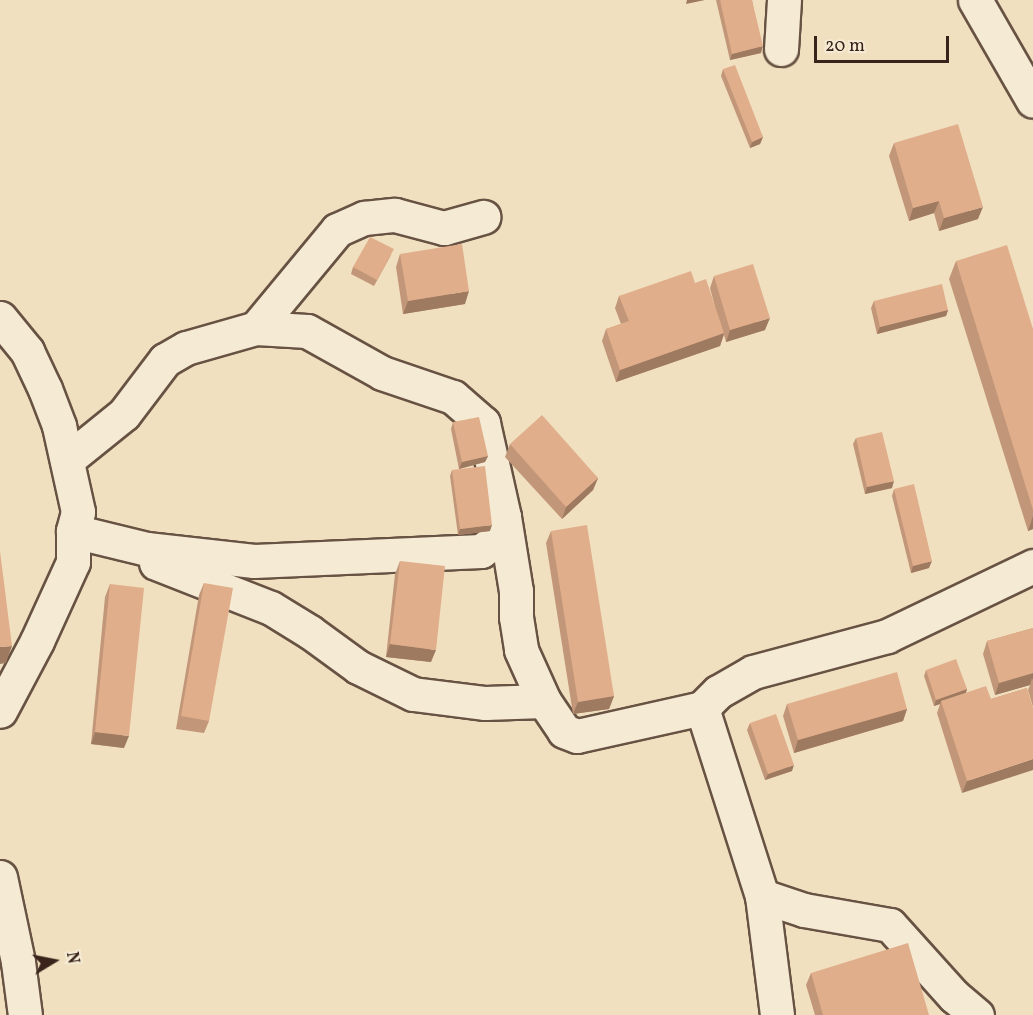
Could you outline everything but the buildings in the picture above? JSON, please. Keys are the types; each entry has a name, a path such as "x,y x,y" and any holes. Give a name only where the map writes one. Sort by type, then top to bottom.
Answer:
{"street":[{"path":"781,49 784,0"},
{"path":"975,0 1033,101"},
{"path":"256,328 337,230 364,218 395,215 444,228 483,216"},
{"path":"0,318 27,351 45,389 67,460 78,512 73,531 73,562 37,641 0,711"},
{"path":"67,460 124,414 165,360 186,348 256,328 307,331 382,373 453,397 483,423 504,517 516,591 516,617 521,650 544,701 564,731 577,736 702,708 718,692 753,672 887,636 1033,566"},
{"path":"73,531 147,549 254,561 481,551 497,539 504,517"},
{"path":"73,531 271,608 310,632 358,667 413,694 485,703 544,701"},
{"path":"702,708 762,896 777,1015"},
{"path":"0,877 18,962 25,1015"},
{"path":"762,896 804,909 890,925 954,996 977,1015"}]}
